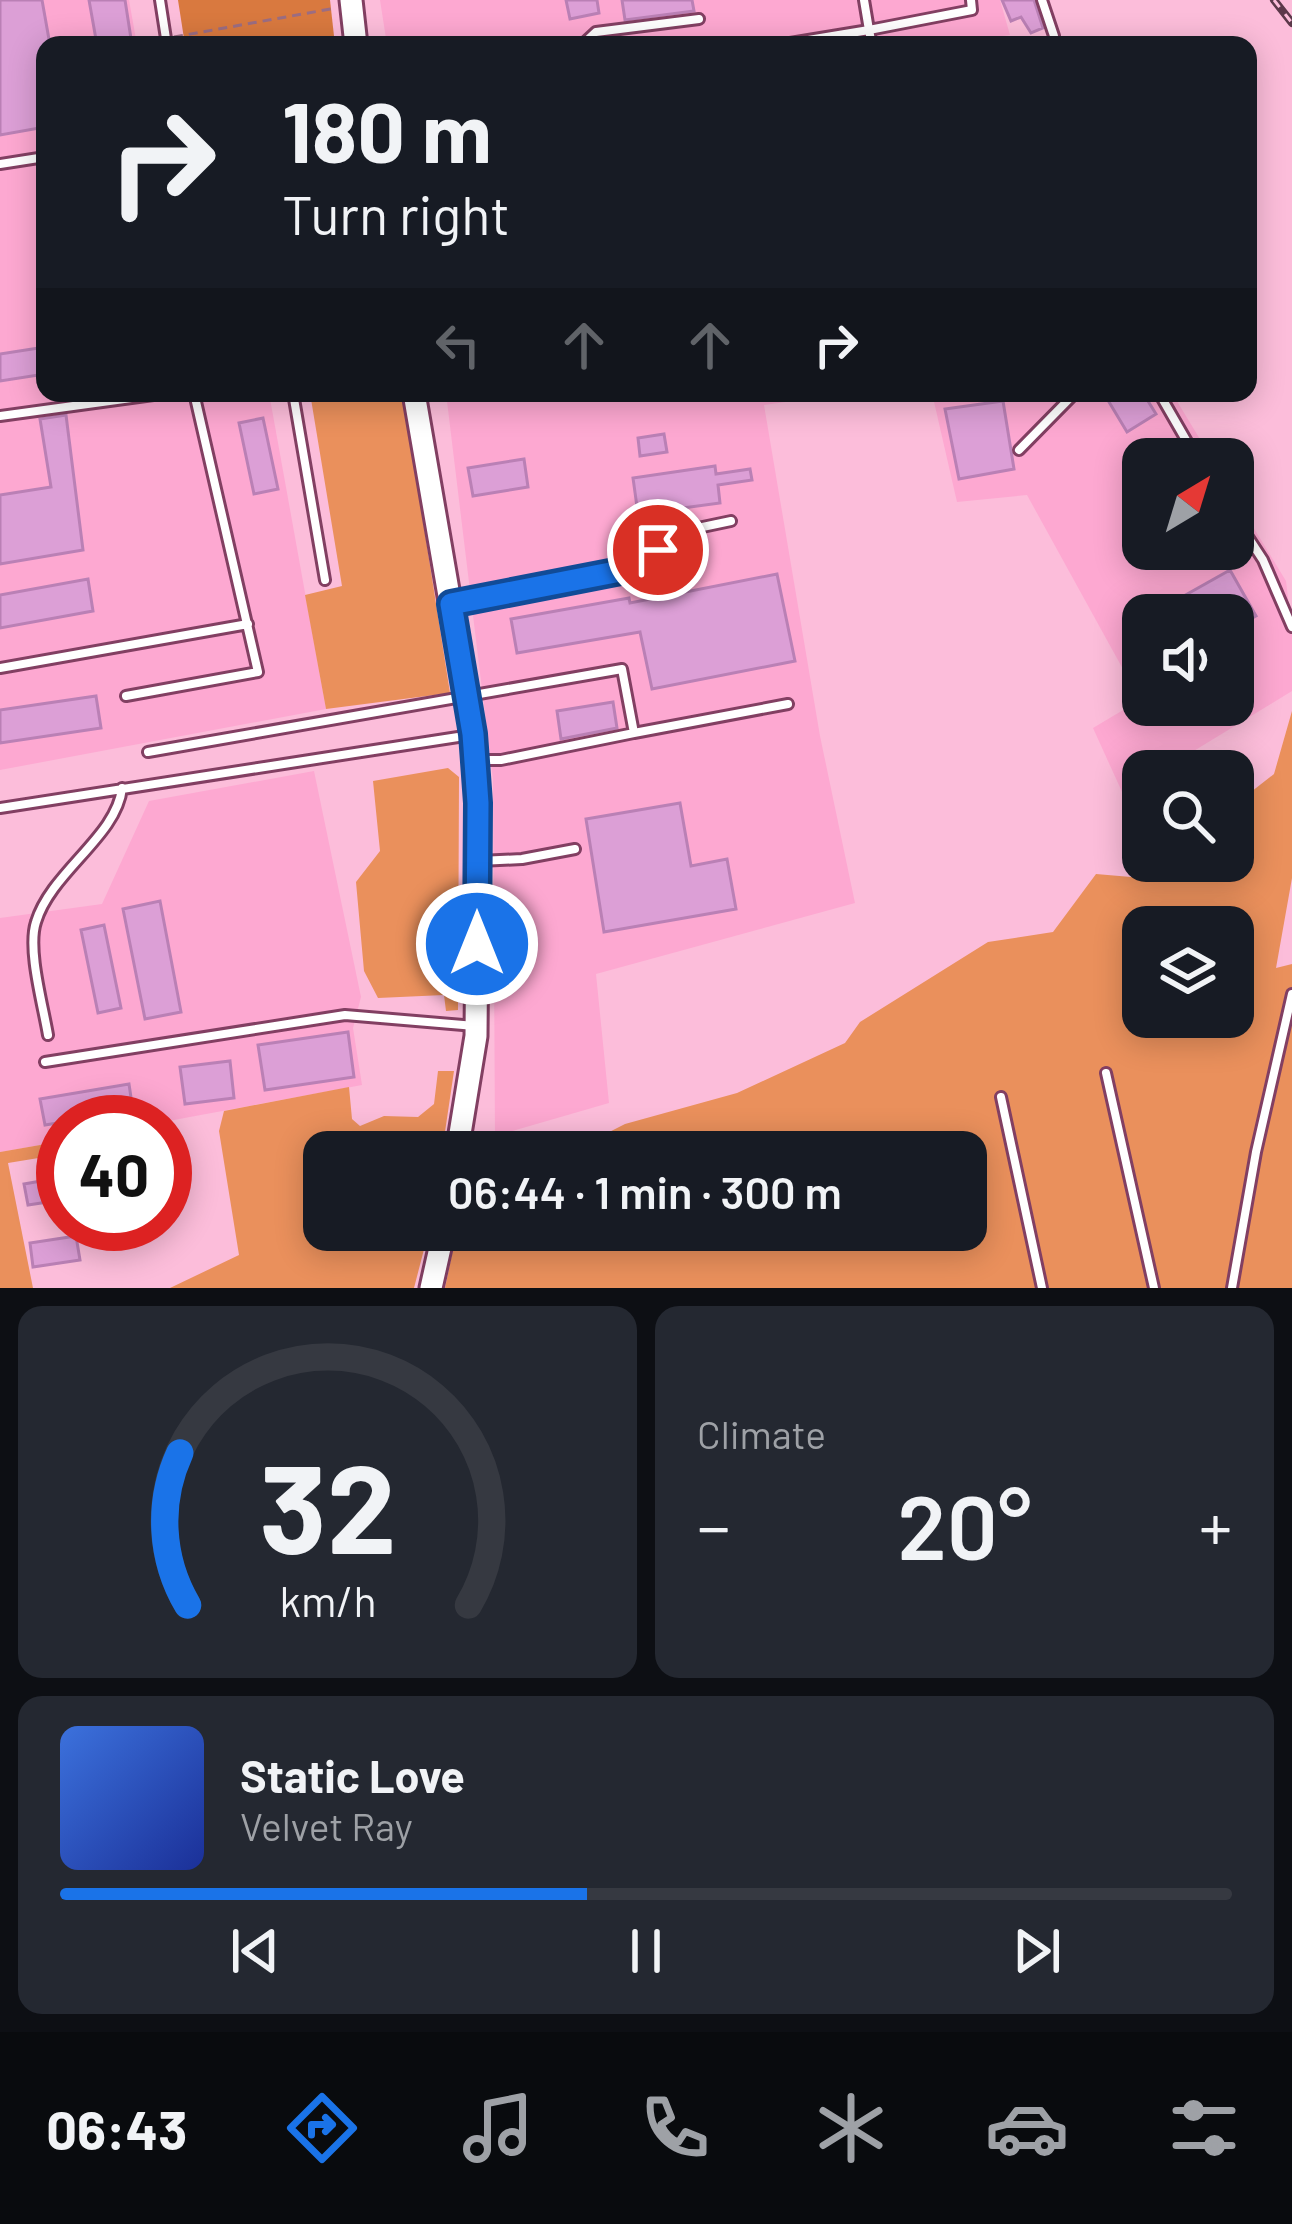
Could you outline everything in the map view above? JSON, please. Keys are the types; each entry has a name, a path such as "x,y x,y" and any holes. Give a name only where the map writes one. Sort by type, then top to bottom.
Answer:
{"street":[{"path":"343,4 353,36"},
{"path":"416,402 475,760 476,1027 460,1131"},
{"path":"431,1288 439,1251"}],"lane":[{"path":"160,0 166,36"},
{"path":"864,0 870,36"},
{"path":"833,36 972,10 971,0"},
{"path":"1042,0 1054,36"},
{"path":"591,36 699,19"},
{"path":"0,164 36,158"},
{"path":"0,416 102,402"},
{"path":"126,696 258,672 196,402"},
{"path":"295,402 325,580"},
{"path":"1018,450 1066,402"},
{"path":"1164,402 1185,438"},
{"path":"451,604 641,567 674,533 731,521"},
{"path":"1254,546 1292,627"},
{"path":"0,668 248,624"},
{"path":"148,752 622,668 634,733"},
{"path":"475,760 501,760 788,704"},
{"path":"0,808 473,734"},
{"path":"48,1035 33,939 36,922 67,870 113,815 122,788"},
{"path":"478,861 574,849"},
{"path":"1232,1288 1256,1152 1292,994"},
{"path":"45,1062 345,1015 476,1027"},
{"path":"1106,1073 1154,1288"},
{"path":"1001,1097 1042,1288"}],"path":[{"path":"195,36 343,4"}],"shaded area":[{"path":"0,0 129,0 135,36 36,36 36,402 271,402 326,709 0,770"},
{"path":"178,0 330,0 334,36 184,36"},
{"path":"380,0 1000,0 1010,35 1003,36 386,36"},
{"path":"311,402 404,402 450,693 326,709 305,595 342,586"},
{"path":"447,402 785,402 764,405 820,736 855,903 596,974 609,1103 512,1131 495,1131 493,780"},
{"path":"934,402 1177,402 1199,438 1122,438 1122,570 1254,570 1254,528 1286,581 1292,691 1254,714 1254,594 1122,594 1122,667 1027,495 957,502"},
{"path":"1122,711 1122,726 1235,726 1195,750 1122,750 1122,792 1093,728"},
{"path":"1292,711 1292,878 1276,968 1292,964 1292,1288 445,1288 453,1251 987,1251 987,1131 611,1131 737,1093 845,1043 860,1022 988,942 1053,932 1096,874 1122,876 1122,882 1254,882 1254,790 1274,774"},
{"path":"448,768 459,777 458,1010 446,1011 444,995 378,998 364,971 356,882 380,851 373,781"},
{"path":"314,771 361,997 353,1028 362,1085 192,1117 192,1095 36,1095 36,1146 0,1152 0,918 102,904 149,801"},
{"path":"438,1071 454,1071 445,1131 303,1131 303,1251 424,1251 414,1288 170,1288 239,1255 219,1131 224,1111 349,1087 352,1119 360,1126 384,1116 418,1117 434,1104"},
{"path":"36,1146 36,1158 8,1163 33,1288 0,1288 0,1152"}],"building":[{"path":"0,0 42,0 48,36 36,36 36,129 0,135"},
{"path":"89,0 125,0 131,36 95,36"},
{"path":"566,0 597,0 599,13 570,19"},
{"path":"622,0 692,0 694,11 625,20"},
{"path":"1002,0 1034,0 1043,28 1031,33 1021,17 1011,21"},
{"path":"36,348 36,375 0,381 0,354"},
{"path":"1003,402 1014,469 959,479 945,409"},
{"path":"1109,402 1149,402 1156,414 1127,432"},
{"path":"66,415 83,550 0,564 0,495 51,487 40,419"},
{"path":"263,418 278,489 254,494 239,423"},
{"path":"664,434 667,452 640,456 638,438"},
{"path":"524,459 528,487 473,496 468,468"},
{"path":"715,466 716,474 750,469 752,480 718,485 720,503 638,514 633,478"},
{"path":"1230,570 1244,594 1187,594"},
{"path":"777,574 795,661 652,689 640,632 517,653 511,619 629,598 630,603"},
{"path":"88,579 93,611 0,628 0,595"},
{"path":"96,696 101,728 0,743 0,710"},
{"path":"613,702 617,728 561,739 557,711"},
{"path":"680,803 691,866 727,859 736,909 604,932 586,819"},
{"path":"160,901 181,1012 145,1019 123,909"},
{"path":"104,925 121,1008 98,1013 81,930"},
{"path":"348,1032 354,1077 265,1090 258,1045"},
{"path":"230,1061 234,1098 192,1103 192,1095 184,1095 180,1067"},
{"path":"129,1084 131,1095 64,1095"},
{"path":"36,1182 36,1204 28,1205 24,1184"},
{"path":"36,1242 36,1251 78,1251 80,1260 33,1267 30,1243"}],"railway":[{"path":"1274,0 1292,23"}],"route":[{"path":"477,944 478,803 473,734 451,604 641,567 658,550"}]}
